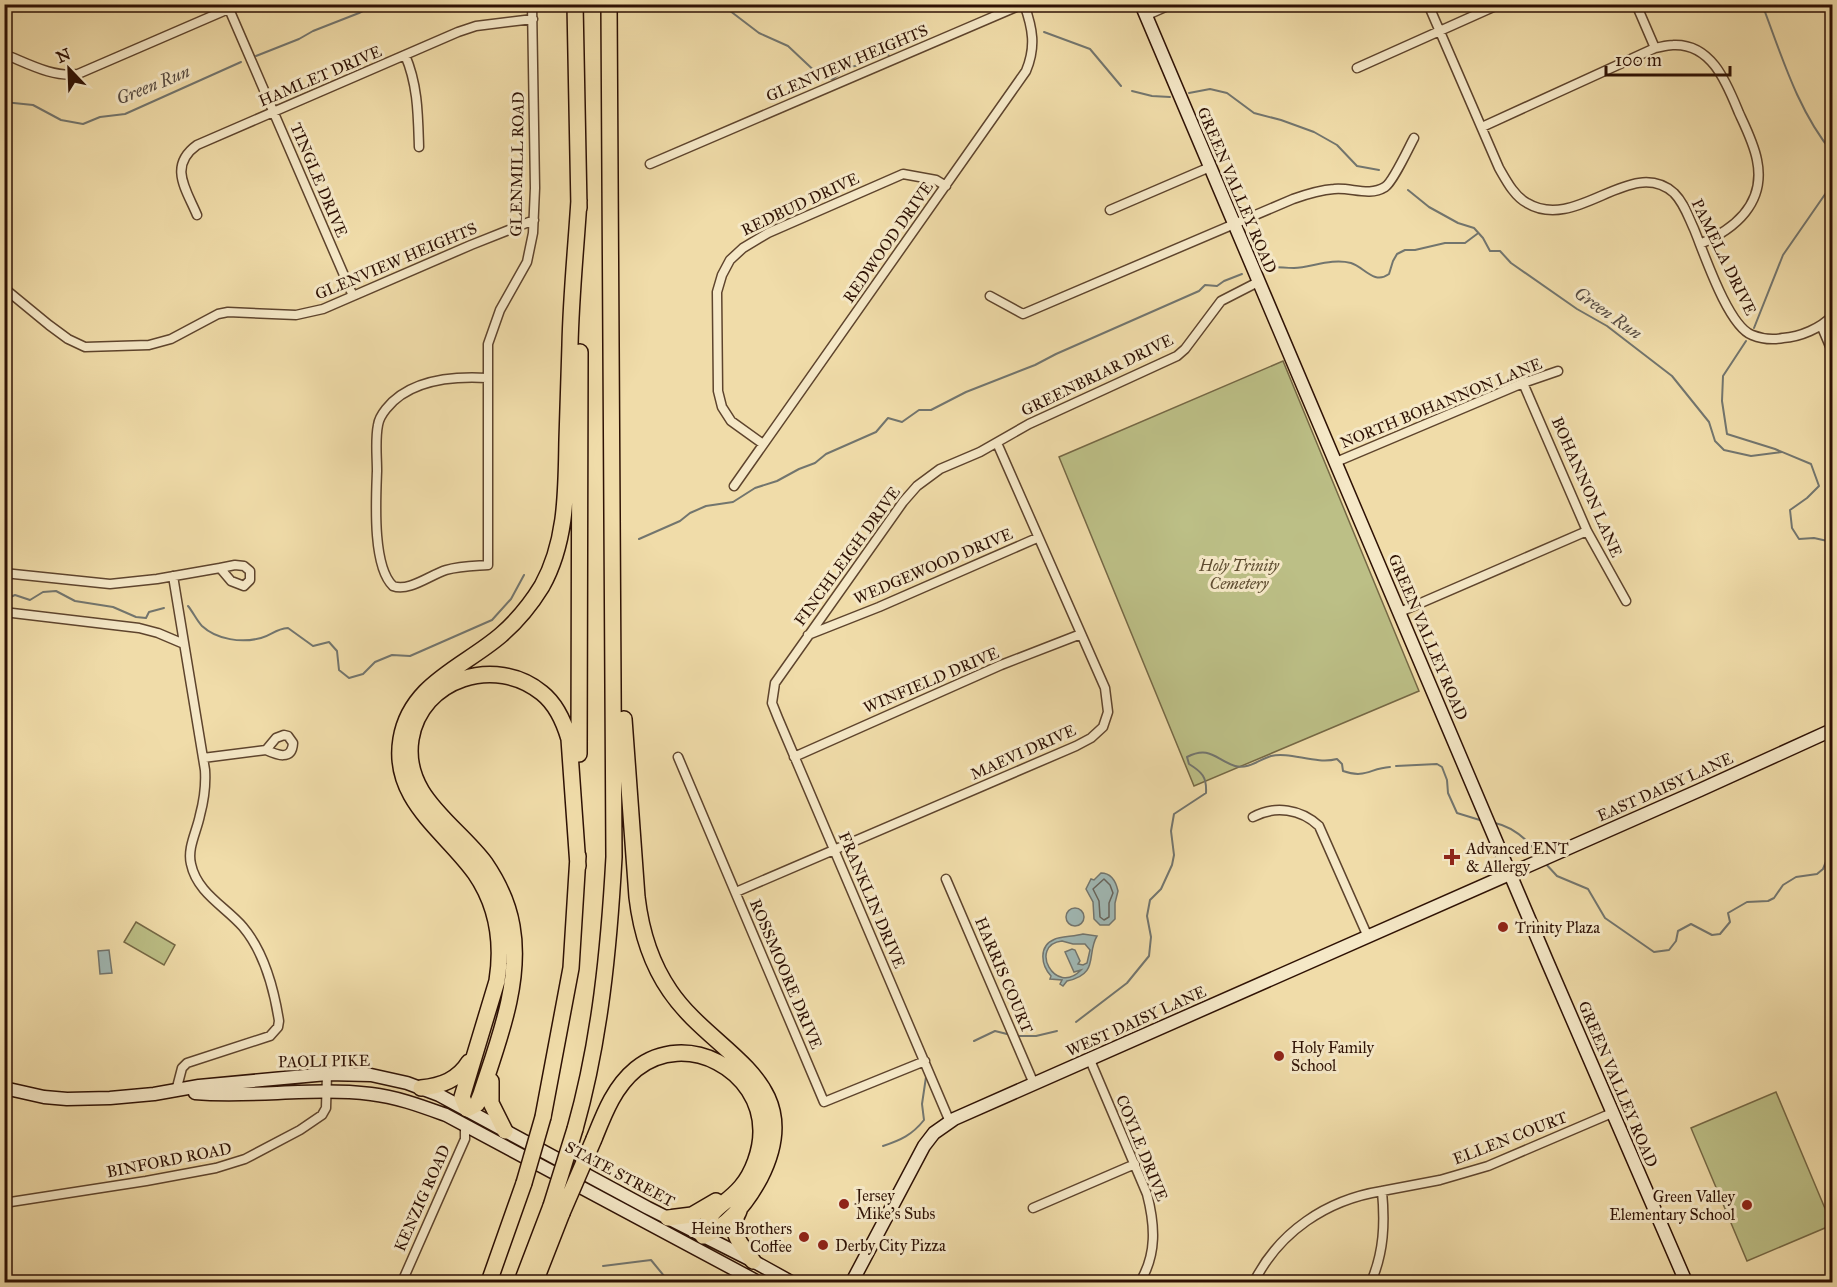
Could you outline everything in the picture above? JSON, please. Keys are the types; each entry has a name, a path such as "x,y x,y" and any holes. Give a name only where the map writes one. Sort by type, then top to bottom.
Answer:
{"highway":[{"path":"489,1282 524,1183 543,1117 571,968 578,866 580,812 579,200 575,4"},
{"path":"534,1282 557,1210 583,1102 598,1016 610,919 615,796 609,4"},
{"path":"421,1088 447,1082 460,1074 471,1059 494,996 500,966 499,934 488,895 475,873 426,819 407,790 402,774 401,740 408,716 421,695 448,672 500,636 530,604 542,585 559,543 565,495 570,336 579,200"},
{"path":"613,563 640,918 651,958 671,993 695,1021 748,1067 766,1094 772,1116 773,1140 765,1168 736,1215 734,1227 737,1240 753,1261"},
{"path":"477,1043 462,1097 466,1109 477,1104 506,1011 513,975 514,941 510,917 502,892 484,863 425,799 412,771 411,739 415,723 433,696 447,685 462,678 478,674 496,674 513,677 529,684 555,706 564,722 569,739 578,866"},
{"path":"522,1282 615,1094 637,1068 666,1055 697,1054 712,1058 732,1071 748,1087 760,1116 761,1132 755,1162 742,1186 708,1218 700,1243"},
{"path":"490,1066 491,1103 505,1131"},
{"path":"668,1218 684,1217 700,1212 748,1174"},
{"path":"700,1243 726,1224 749,1195"}],"street":[{"path":"4,54 45,71 69,76 77,75 240,4"},
{"name":"GLENMILL ROAD","path":"487,378 436,381 408,391 392,402 380,417 377,535 381,562 386,577 393,586 402,587 460,567 488,566 487,355 491,332 500,310 527,262 534,220 532,4"},
{"name":"GLENVIEW HEIGHTS","path":"650,164 1023,4"},
{"name":"REDWOOD DRIVE","path":"734,486 1026,71 1032,54 1033,38 1031,24 1023,4"},
{"path":"1143,10 1172,4"},
{"name":"PAMELA DRIVE","path":"1428,4 1438,32 1499,168 1513,190 1526,203 1544,210 1572,209 1626,186 1643,182 1652,183 1667,189 1679,200 1688,214 1729,310 1741,328 1752,336 1770,339 1785,338 1821,325 1833,316"},
{"path":"1357,68 1500,4"},
{"path":"1636,4 1655,48"},
{"name":"TINGLE DRIVE","path":"229,9 353,296"},
{"name":"GREEN VALLEY ROAD","path":"1143,10 1686,1282"},
{"name":"HAMLET DRIVE","path":"197,215 181,173 181,166 186,154 198,145 476,26 532,19"},
{"path":"1482,127 1655,48 1674,44 1700,52 1713,63 1725,79 1759,171 1756,191 1748,209 1737,224 1700,244"},
{"path":"405,55 417,98 420,147"},
{"path":"990,296 1023,314 1233,224 1317,191 1338,188 1365,192 1387,186 1414,138"},
{"path":"1110,210 1210,167"},
{"name":"REDBUD DRIVE","path":"763,444 731,421 722,407 717,391 717,292 730,260 743,248 768,233 903,174 936,180 946,186"},
{"name":"GLENVIEW HEIGHTS","path":"4,288 68,339 85,347 149,345 171,339 218,314 238,311 296,315 322,309 534,220"},
{"name":"GREENBRIAR DRIVE","path":"997,443 1029,424 1177,356 1185,349 1221,301 1258,282"},
{"path":"1821,325 1833,351"},
{"name":"NORTH BOHANNON LANE","path":"1336,462 1523,383 1558,371"},
{"name":"BOHANNON LANE","path":"1523,383 1587,531 1626,601"},
{"name":"MAEVI DRIVE","path":"736,892 1076,746 1097,733 1106,720 1107,696 1099,672 1037,538 997,443"},
{"name":"FINCHLEIGH DRIVE","path":"772,689 890,520 917,486 940,470 997,443"},
{"path":"1400,612 1587,531"},
{"name":"WEDGEWOOD DRIVE","path":"808,636 1037,538"},
{"path":"4,573 110,584 220,568"},
{"path":"173,576 203,758 205,789 192,845 191,866 203,889 237,921 252,940 272,989 278,1014 278,1027 270,1036 187,1064 182,1068 176,1091"},
{"path":"4,612 139,628 184,644"},
{"name":"WINFIELD DRIVE","path":"794,756 1001,665 1081,634"},
{"name":"FRANKLIN DRIVE","path":"772,689 772,703 951,1122"},
{"name":"EAST DAISY LANE","path":"1510,873 1833,730"},
{"path":"203,758 266,750"},
{"name":"ROSSMOORE DRIVE","path":"678,757 824,1102 925,1060"},
{"path":"1253,817 1265,810 1279,809 1305,816 1319,826 1368,937"},
{"name":"WEST DAISY LANE","path":"852,1282 924,1146 934,1133 951,1122 1510,873"},
{"name":"HARRIS COURT","path":"946,879 1034,1084"},
{"name":"COYLE DRIVE","path":"1090,1060 1153,1215 1154,1236 1148,1266 1140,1282"},
{"name":"PAOLI PIKE","path":"4,1088 67,1099 110,1098 176,1091 199,1086 327,1074 371,1075 421,1088 466,1109"},
{"name":"BINFORD ROAD","path":"4,1203 146,1181 216,1168 245,1160 300,1130 322,1115 326,1108 327,1074"},
{"name":"PAOLI PIKE","path":"176,1091 202,1094 327,1091 371,1094 398,1098 446,1115 465,1125"},
{"path":"465,1125 466,1109"},
{"name":"STATE STREET","path":"466,1109 668,1218 700,1243 758,1282"},
{"name":"ELLEN COURT","path":"1254,1282 1271,1253 1293,1230 1332,1206 1382,1191 1440,1180 1488,1166 1612,1113"},
{"name":"STATE STREET","path":"465,1125 700,1243 753,1261 791,1282"},
{"name":"KENZIG ROAD","path":"402,1282 465,1139 465,1125"},
{"path":"1033,1208 1134,1164"},
{"path":"1371,1282 1379,1262 1383,1242 1382,1191"}],"green space":[{"name":"Holy Trinity Cemetery","path":"1283,361 1419,691 1194,786 1059,457"},
{"path":"136,922 175,945 164,965 124,942"},
{"path":"1776,1092 1832,1225 1747,1261 1691,1128"}],"water":[{"path":"1101,873 1112,879 1118,891 1115,919 1109,925 1100,925 1094,919 1093,902 1086,889 1091,879 1094,880"},
{"path":"1075,908 1081,911 1084,917 1081,923 1075,926 1069,923 1066,917 1069,911"},
{"path":"1083,934 1097,936 1090,963 1084,974 1067,981 1063,986 1060,984 1062,980 1050,979 1051,976 1043,961 1046,946 1055,939","holes":["1062,941 1085,944 1090,950 1087,963 1078,964 1080,961 1075,950 1072,949 1065,952 1074,972 1081,970 1071,977 1055,974 1046,959 1047,951 1052,945"]},
{"path":"109,950 112,973 100,974 98,951"}],"waterway":[{"name":"Green Run","path":"256,56 376,4"},
{"name":"Green Run","path":"721,4 759,33 788,46 822,78 833,79 849,67 861,65 884,49 889,56"},
{"path":"1758,4 1765,12 1801,103 1832,152"},
{"name":"Green Run","path":"1044,32 1090,49 1121,86"},
{"name":"Green Run","path":"4,102 33,105 61,120 83,124 100,117 125,114 241,62"},
{"name":"Green Run","path":"1189,93 1210,89 1227,93 1254,113 1314,132 1337,145 1357,166 1379,170"},
{"name":"Green Run","path":"1132,91 1152,96 1170,97"},
{"path":"1754,328 1783,255 1828,190 1832,180"},
{"name":"Green Run","path":"1408,190 1429,207 1458,223 1474,228 1490,251 1500,251 1511,263 1577,309 1607,326 1672,376 1709,422 1715,441 1724,450 1751,456 1782,452"},
{"path":"1265,266 1294,268 1344,262 1356,265 1374,276 1384,277 1389,274 1397,254 1405,250 1445,243 1465,243 1477,234"},
{"path":"639,539 680,521 690,513 706,506 733,502 755,488 777,481 815,463 826,454 876,432 888,418 902,422 919,410 931,410 966,392 1035,365 1199,291 1205,285 1217,286 1242,274"},
{"name":"Green Run","path":"1746,341 1723,376 1722,401 1727,434 1775,449 1811,464 1819,486 1790,510 1792,528 1799,539 1814,538 1832,542"},
{"path":"188,606 202,626 222,637 238,640 254,639 288,628 313,646 329,642 337,651 339,670 349,678 363,674 375,662 392,655 410,656 492,620 511,599 524,575"},
{"path":"6,599 15,595 30,600 43,592 56,591 75,601 113,607 136,617 146,618 149,612 164,608"},
{"path":"1076,1022 1127,983 1149,956 1151,937 1147,916 1150,900 1161,889 1172,865 1174,855 1171,831 1174,814 1206,793 1203,776 1189,764 1187,757 1202,752 1240,767 1278,755 1320,760 1337,759 1342,764 1343,771 1357,774 1390,767"},
{"path":"1396,766 1437,764 1442,767 1447,780 1448,793 1457,813 1483,821"},
{"path":"1495,823 1520,835 1540,856"},
{"path":"1545,863 1557,876 1588,889 1605,918 1654,952 1669,950 1676,941 1678,931 1691,924 1712,935 1720,934 1730,922 1728,913 1747,902 1768,901 1774,898 1783,885 1796,877 1817,874 1823,869 1832,847"},
{"path":"974,1041 995,1031 1007,1034"},
{"path":"1018,1036 1036,1036 1057,1031"},
{"path":"883,1146 906,1136 924,1120 922,1104 926,1077"},
{"path":"603,1266 651,1260 669,1282"},
{"path":"4,1282 7,1280 10,1282"}],"place":[{"name":"Advanced ENT & Allergy","path":"1452,857"},
{"name":"Trinity Plaza","path":"1503,927"},
{"name":"Holy Family School","path":"1279,1056"},
{"name":"Jersey Mike's Subs","path":"844,1204"},
{"name":"Green Valley Elementary School","path":"1747,1205"},
{"name":"Heine Brothers Coffee","path":"804,1237"},
{"name":"Derby City Pizza","path":"823,1245"}]}
